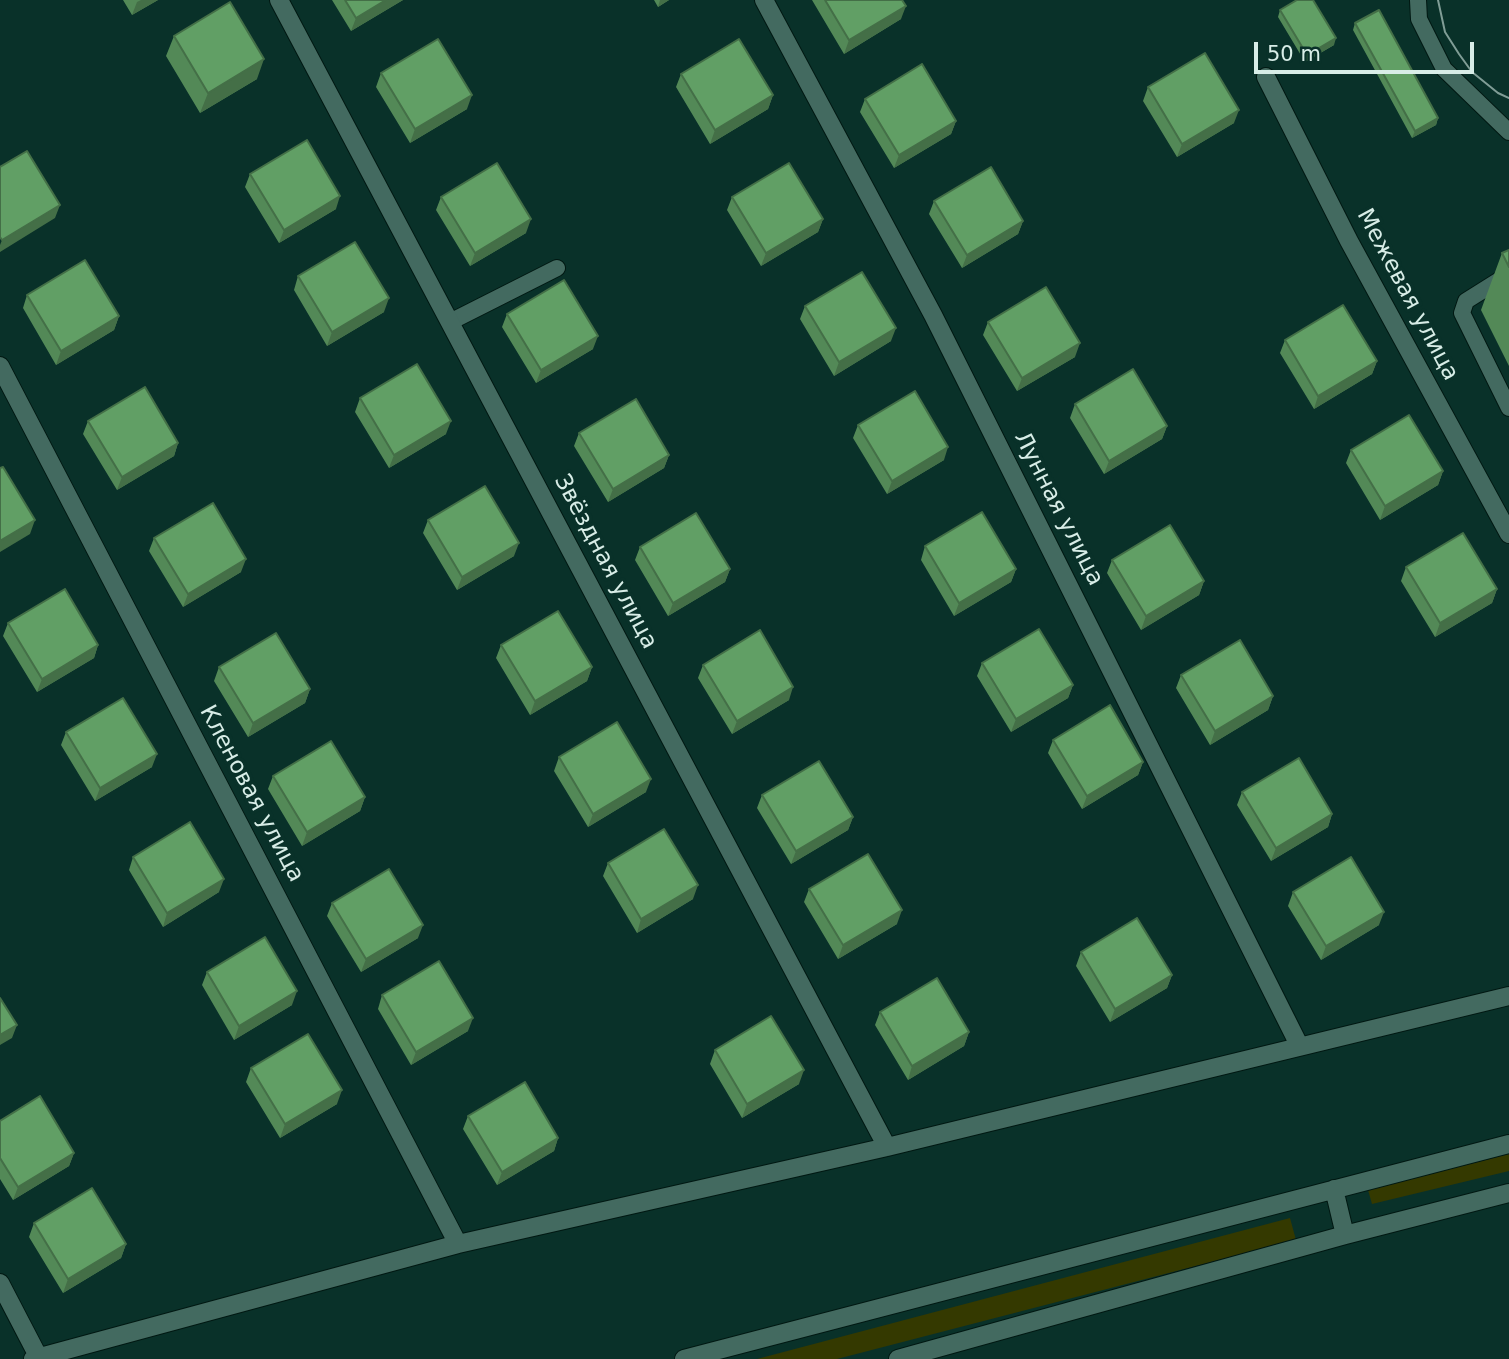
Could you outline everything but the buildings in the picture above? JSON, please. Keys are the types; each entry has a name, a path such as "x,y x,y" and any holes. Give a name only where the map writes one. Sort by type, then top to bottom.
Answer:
{"street":[{"name":"Звёздная улица","path":"279,0 887,1147"},
{"name":"Лунная улица","path":"764,0 933,315 1299,1045"},
{"name":"Межевая улица","path":"1266,77 1349,241 1509,534"},
{"name":"Кленовая улица","path":"0,366 458,1244"},
{"path":"0,1283 36,1358 458,1244 887,1147 1509,996"},
{"path":"684,1359 1509,1144"},
{"path":"1334,1189 1345,1235"},
{"path":"898,1359 1345,1235 1509,1193"}],"lane":[{"path":"1418,0 1419,19 1444,69 1509,132"},
{"path":"450,323 557,268"},
{"path":"1509,274 1466,301 1462,313 1509,408"}],"green space":[{"path":"1509,1154 1509,1171 1372,1204 1368,1190"},
{"path":"1290,1218 1296,1240 837,1359 757,1359"}],"tram line":[{"path":"1438,0 1445,32 1472,72 1498,93 1509,98"}]}
